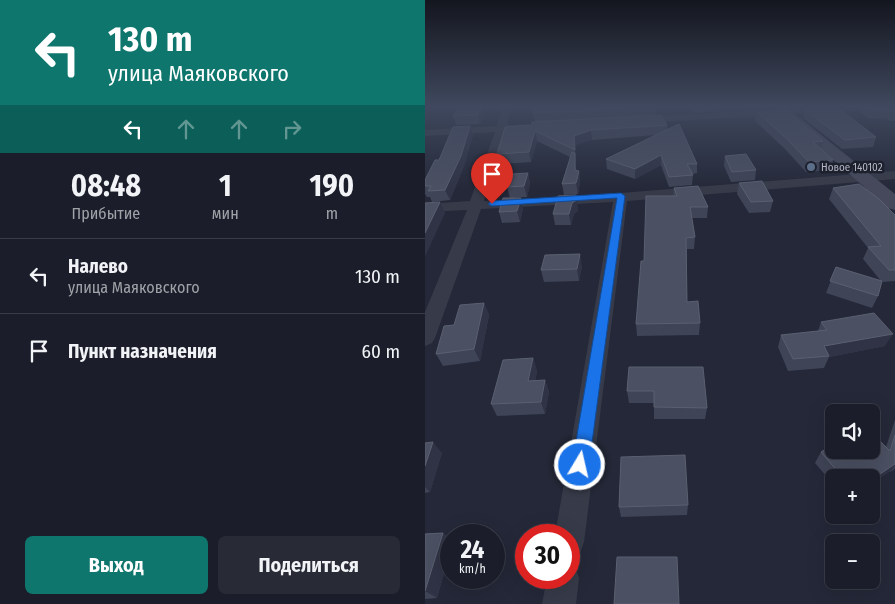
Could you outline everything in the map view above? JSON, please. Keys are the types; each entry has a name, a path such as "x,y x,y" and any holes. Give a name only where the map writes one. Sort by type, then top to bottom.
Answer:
{"street":[{"path":"425,338 499,134"},
{"path":"813,134 895,204"},
{"path":"425,208 895,176"},
{"path":"572,524 621,196"},
{"path":"559,604 561,589"}],"building":[{"path":"450,134 468,134 461,156 445,190 428,191 431,186 425,186 425,180 435,160 439,160"},
{"path":"503,134 534,134 529,152 497,154"},
{"path":"542,134 579,134 574,136 575,150"},
{"path":"658,134 684,134 697,164 687,164 693,175 669,177 661,155 635,169 606,159"},
{"path":"782,134 815,134 823,141 813,142 833,160 809,162"},
{"path":"837,134 872,134 876,137 845,140"},
{"path":"572,152 575,153 575,170 579,171 576,183 562,184"},
{"path":"746,154 756,170 732,172 725,156"},
{"path":"528,173 524,186 507,187 512,174"},
{"path":"762,181 773,201 751,202 739,183"},
{"path":"859,184 879,199 895,215 895,270 889,270 868,247 881,246 833,188"},
{"path":"698,186 708,207 690,207 695,237 686,238 687,302 698,301 700,323 636,324 641,261 644,261 646,196 677,196 674,188"},
{"path":"576,195 577,200 572,203 569,214 553,214 558,196"},
{"path":"503,198 521,198 517,211 499,212"},
{"path":"440,202 425,233 425,203"},
{"path":"580,254 577,269 541,270 545,255"},
{"path":"836,267 882,281 878,296 830,281"},
{"path":"484,303 474,349 436,354 444,326 454,325 460,305"},
{"path":"874,313 893,334 824,346 829,356 793,359 781,335 827,330 821,322"},
{"path":"533,358 528,381 545,380 541,402 491,404 503,360"},
{"path":"629,367 703,367 707,408 654,407 654,391 627,391"},
{"path":"895,435 895,464 880,474 880,469 835,469 827,459 880,459 880,441 890,451"},
{"path":"433,442 425,466 425,443"},
{"path":"685,455 688,505 619,507 621,457"},
{"path":"440,533 440,543 425,591 425,534"},
{"path":"617,557 677,557 679,604 614,604"}],"place":[{"name":"Новое 140102","path":"811,167"}],"route":[{"path":"492,204 621,196 580,465"}]}
